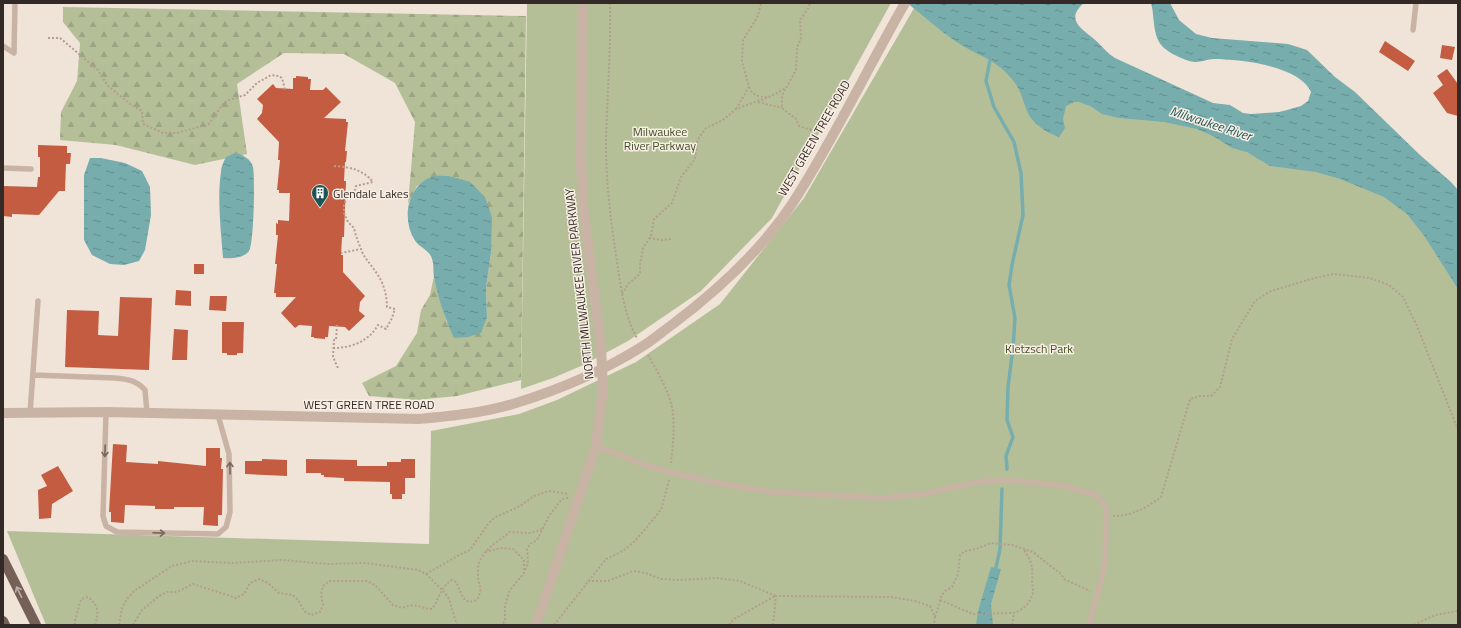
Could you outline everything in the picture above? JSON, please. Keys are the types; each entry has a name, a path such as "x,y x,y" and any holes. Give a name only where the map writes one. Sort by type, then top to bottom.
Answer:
{"main road":[{"path":"3,559 36,625"},
{"path":"3,621 5,625"}],"street":[{"name":"NORTH MILWAUKEE RIVER PARKWAY","path":"536,625 596,446 603,389 603,368 582,198 582,3"},
{"name":"WEST GREEN TREE ROAD","path":"3,413 30,414 106,412 419,419 469,414 515,404 569,385 642,346 698,305 734,273 760,245 791,205 814,168 905,3"}],"lane":[{"path":"3,46 14,52 15,3"},
{"path":"1413,30 1416,3"},
{"path":"3,168 31,168"},
{"path":"30,414 38,301"},
{"path":"33,375 127,379 135,382 144,390 147,413"},
{"path":"106,412 103,516 106,526 117,532 218,534 226,527 230,512 229,454 218,415"},
{"path":"596,446 645,465 670,472 718,483 771,492 882,498 923,494 984,481 1021,481 1064,486 1096,495 1106,508 1105,566 1089,625"}],"path":[{"path":"610,3 610,60 606,143 607,176 613,236 622,294 629,321 636,335"},
{"path":"761,3 758,16 743,40 742,61 749,87 753,94 760,97 769,97"},
{"path":"782,108 782,96 796,70 797,47 801,39 800,20 810,3"},
{"path":"48,38 60,38 98,70 107,85 130,104 142,111 143,124 163,134 176,133 209,124 223,104 229,100 245,95 257,83 271,75 282,78 285,90"},
{"path":"622,294 628,284 640,274 643,248 649,238 654,219 672,203 681,176 695,158 697,142 700,136 706,128 723,120 736,109 749,87"},
{"path":"736,109 769,97 786,88"},
{"path":"758,101 782,108 796,120 799,126 821,133"},
{"path":"333,348 348,347 364,340 371,334 378,324 386,328 395,309 387,307 386,294 381,279 365,259 360,249 354,228 345,217 344,205 347,197 355,190 356,186 373,182 358,169 334,166"},
{"path":"649,238 662,240 671,239"},
{"path":"342,253 360,249"},
{"path":"1106,515 1125,516 1151,505 1161,497 1190,399 1200,396 1211,396 1220,387 1232,339 1255,301 1271,291 1311,279 1333,274 1370,278 1389,285 1403,297 1417,326 1458,430"},
{"path":"337,325 333,357 338,368"},
{"path":"649,357 665,387 672,406 674,436 671,464"},
{"path":"554,625 606,559 623,551 635,541 661,510 669,479"},
{"path":"426,574 470,550 494,518 520,506 534,496 548,491 563,492 579,497"},
{"path":"502,625 505,621 505,605 510,590 524,573 528,563 528,549 530,544 537,540 549,516 562,500 579,497"},
{"path":"133,625 142,610 159,596 167,592 178,592 194,584 236,598 244,594 250,583 259,580 268,583 278,593 293,595 298,600 304,611 311,615 320,612 323,605 321,595 323,586 329,581 367,581 375,585 393,604 402,608 416,604 424,609 432,609 437,602 442,589 447,582 452,580 456,582 463,598 469,602 477,600 481,593 478,564 484,552 510,532 530,533 543,529"},
{"path":"934,625 941,596 945,591 952,587 958,574 960,555 965,551 976,549 995,542 1012,545 1033,552 1064,578 1097,595"},
{"path":"484,552 501,548 513,549 524,560 524,573"},
{"path":"940,600 973,614 1014,613 1025,607 1032,597 1033,591 1032,563 1024,549"},
{"path":"119,625 122,608 127,599 134,591 165,570 183,563 192,562 232,563 283,560 327,564 365,563 418,570 426,574 442,589 449,599 457,625"},
{"path":"588,581 608,581 633,571 646,573 661,580 717,578 740,581 776,596 891,597 914,601 930,606 935,617"},
{"path":"729,625 734,619 776,596"},
{"path":"773,625 776,596"},
{"path":"75,625 81,599 88,597 96,603 98,615 95,625"},
{"path":"1414,625 1435,615 1458,611"},
{"path":"1012,625 1014,613"}],"green space":[{"name":"Milwaukee River Parkway","path":"527,3 891,3 772,218 701,291 628,341 581,366 521,389"},
{"name":"Kletzsch Park","path":"917,3 1265,134 1458,230 1458,625 46,625 7,531 429,544 431,431 519,414 557,400 636,362 720,304 804,198"},
{"path":"63,7 526,16 521,380 457,396 417,400 369,396 362,383 396,366 417,333 421,310 430,295 434,276 447,323 487,317 486,288 491,253 432,177 417,186 408,204 415,122 395,83 344,54 284,53 237,84 247,154 195,165 116,145 60,140 61,112 77,81 80,43 63,22"}],"water":[{"name":"Milwaukee River","path":"907,3 1084,3 1078,9 1076,14 1075,19 1077,23 1115,58 1213,103 1230,105 1243,113 1251,114 1279,112 1301,106 1308,101 1311,92 1305,83 1295,76 1268,66 1239,60 1225,59 1192,62 1174,54 1159,43 1155,32 1151,3 1170,3 1179,20 1196,34 1212,38 1288,44 1307,50 1335,77 1355,92 1458,190 1458,289 1425,237 1407,214 1384,197 1340,179 1316,172 1270,166 1247,152 1232,148 1213,136 1197,129 1164,122 1119,118 1102,114 1090,106 1079,102 1074,102 1066,106 1063,119 1065,128 1059,137 1049,133 1036,124 1029,116 1017,86 1002,69 995,63 966,48 945,34"},
{"path":"235,153 246,157 253,167 254,196 251,246 247,253 237,258 223,258 219,203 221,170 226,157"},
{"path":"90,158 101,158 125,163 142,171 150,187 151,215 145,250 139,261 124,265 110,264 92,255 84,240 84,175"},
{"path":"449,176 470,182 485,197 492,217 491,253 486,288 487,317 481,333 468,337 454,338 440,300 434,277 431,256 416,242 410,231 408,222 409,204 417,188 431,177"},
{"path":"991,567 1001,569 991,604 993,625 976,625 978,611"}],"building":[{"path":"1385,41 1415,61 1408,71 1379,52"},
{"path":"1442,45 1455,47 1452,60 1440,58"},
{"path":"1447,69 1458,84 1458,116 1447,113 1433,93 1443,85 1437,76"},
{"name":"Glendale Lakes","path":"296,76 308,77 308,79 311,79 310,90 323,90 326,87 341,102 324,118 346,119 346,122 348,122 345,151 347,151 344,181 346,181 344,237 342,237 341,255 343,255 343,272 365,296 360,302 359,311 365,316 349,331 345,327 329,326 328,337 325,337 325,339 311,337 312,326 299,325 295,328 281,313 296,297 276,297 276,293 274,293 278,235 276,235 276,223 278,224 278,220 289,221 290,193 279,193 279,190 277,190 280,160 278,160 279,142 257,119 262,113 263,105 257,99 273,84 276,88 293,89 293,78 296,78"},
{"path":"38,145 67,146 67,153 71,153 70,164 66,164 65,191 59,191 39,215 12,214 12,217 3,216 3,186 37,187 38,177 40,177 40,157 38,157"},
{"path":"194,264 204,264 204,274 194,274"},
{"path":"176,290 191,291 191,306 175,305"},
{"path":"210,296 227,296 226,311 209,310"},
{"path":"120,297 152,298 149,370 65,367 67,310 99,311 98,335 118,336"},
{"path":"222,322 244,322 243,353 237,353 237,355 227,355 227,353 222,353"},
{"path":"174,329 188,330 187,360 172,360"},
{"path":"113,444 127,445 126,462 158,464 158,461 206,466 206,448 220,448 220,458 222,458 221,469 223,469 222,515 218,515 218,526 203,525 204,507 174,507 174,509 155,509 155,506 125,505 124,523 111,522 111,512 109,512"},
{"path":"262,459 287,460 287,476 245,474 245,461 262,461"},
{"path":"306,459 357,460 357,466 387,466 387,462 401,462 401,459 415,459 415,478 405,478 405,494 402,494 402,499 392,499 392,494 390,494 390,482 344,481 344,478 324,477 321,473 306,473"},
{"path":"58,466 73,491 52,504 51,518 39,519 38,490 47,486 41,475"}],"waterway":[{"path":"991,55 986,81 994,107 1014,142 1021,173 1023,215 1009,285 1015,318 1008,387 1007,420 1013,437 1006,456 1007,469"},
{"path":"996,568 1000,549 1002,489"}],"place":[{"name":"Glendale Lakes","path":"320,208"}]}
